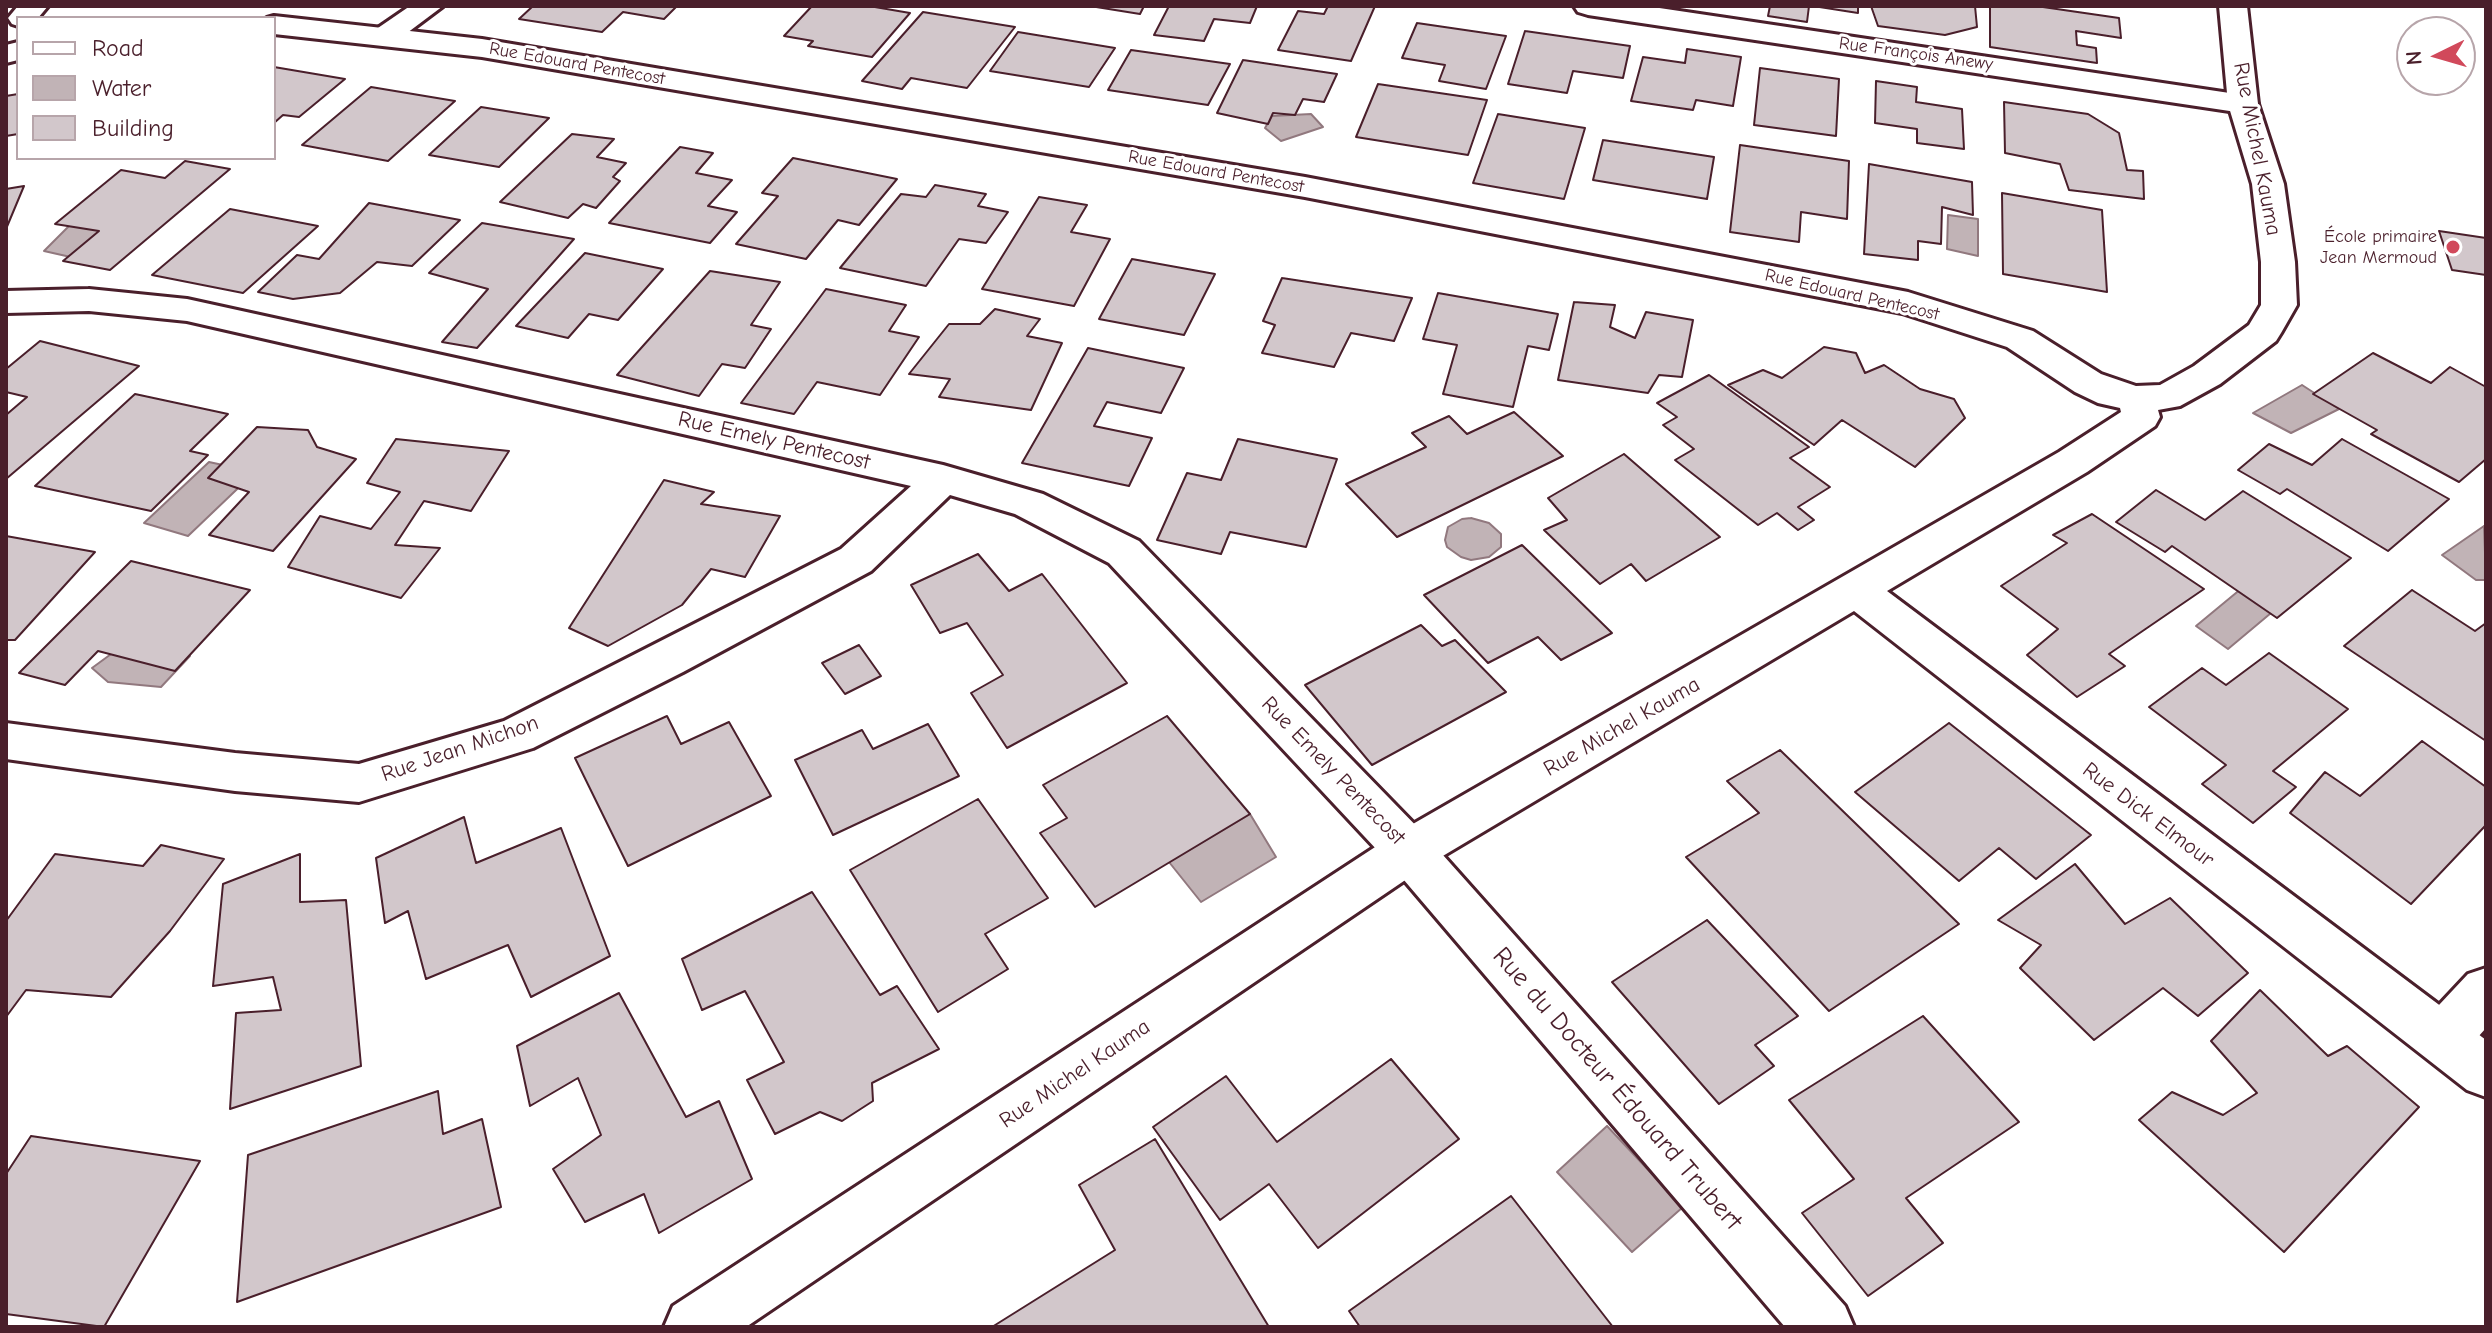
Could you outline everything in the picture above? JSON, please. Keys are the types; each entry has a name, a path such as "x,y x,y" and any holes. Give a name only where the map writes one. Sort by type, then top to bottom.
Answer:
{"street":[{"path":"385,36 429,6"},
{"name":"Rue François Anewy","path":"1588,6 2243,104"},
{"name":"Rue Michel Kauma","path":"694,1327 1409,851 2073,462 2141,417 2136,399 2167,397 2207,375 2263,333 2279,305 2278,262 2268,184 2243,104 2233,6"},
{"name":"Rue Edouard Pentecost","path":"276,25 482,48 1305,187 1908,303 2020,339 2099,388 2136,399"},
{"name":"Rue Emely Pentecost","path":"6,302 89,300 187,310 943,479 1029,504 1124,552 1409,851"},
{"name":"Rue Jean Michon","path":"6,741 235,772 359,783 517,735 667,660 856,560 943,479"},
{"name":"Rue Dick Elmour","path":"1855,589 2486,1072"},
{"name":"Rue du Docteur Édouard Trubert","path":"1409,851 1824,1327"},
{"path":"2443,1038 2486,991"}],"water":[{"path":"1311,114 1323,127 1281,141 1265,128 1272,116"},
{"path":"1948,215 1978,219 1978,256 1947,249"},
{"path":"76,219 115,224 75,258 44,251"},
{"path":"2302,385 2339,409 2291,433 2253,413"},
{"path":"209,462 255,472 188,536 144,523"},
{"path":"1471,518 1489,523 1501,534 1501,547 1489,557 1471,560 1447,547 1448,527"},
{"path":"2484,526 2486,580 2476,580 2442,555"},
{"path":"2242,588 2271,613 2228,649 2196,626"},
{"path":"169,643 190,656 161,687 108,682 92,668 122,646"},
{"path":"1250,814 1276,857 1201,902 1169,862"},
{"path":"1607,1126 1683,1207 1632,1252 1557,1172"}],"building":[{"path":"533,6 677,6 664,19 623,12 602,32 519,19"},
{"path":"812,6 869,6 910,13 872,57 808,46 813,41 784,36"},
{"path":"1090,6 1144,6 1140,14"},
{"path":"1169,6 1257,6 1250,23 1214,19 1204,41 1154,35"},
{"path":"1328,6 1375,6 1351,61 1278,50 1298,11 1324,14"},
{"path":"1770,6 1809,6 1807,22 1768,16"},
{"path":"1813,6 1858,6 1858,13"},
{"path":"1871,6 1975,6 1977,27 1945,35 1878,26"},
{"path":"1990,6 2036,6 2119,18 2121,38 2076,31 2077,45 2096,48 2097,63 1990,47"},
{"path":"923,12 1015,27 967,88 911,78 902,89 862,81"},
{"path":"1417,23 1506,36 1486,89 1439,81 1445,65 1402,58"},
{"path":"1525,31 1630,46 1623,78 1573,71 1567,93 1508,84"},
{"path":"1018,32 1115,48 1089,87 990,71"},
{"path":"1687,49 1741,57 1733,106 1696,100 1693,110 1631,101 1643,57 1685,63"},
{"path":"1131,50 1230,64 1208,105 1108,90"},
{"path":"1243,60 1337,74 1324,102 1303,99 1295,115 1273,113 1268,124 1217,113"},
{"path":"276,67 345,79 299,117 283,115 276,121"},
{"path":"1760,68 1839,79 1836,136 1754,125"},
{"path":"1876,81 1917,87 1916,102 1962,109 1964,149 1917,143 1917,129 1875,123"},
{"path":"1378,84 1487,100 1468,155 1356,137"},
{"path":"371,87 455,101 388,161 302,145"},
{"path":"16,94 16,134 6,136 6,96"},
{"path":"2004,102 2088,114 2119,133 2127,170 2143,171 2144,199 2069,190 2060,164 2005,153"},
{"path":"481,107 549,118 499,167 429,155"},
{"path":"1498,114 1585,128 1564,199 1473,183"},
{"path":"572,134 614,139 597,157 626,163 613,177 620,181 596,208 583,204 568,218 500,202"},
{"path":"1603,140 1714,157 1707,199 1593,180"},
{"path":"1740,145 1849,161 1847,219 1801,212 1799,242 1730,232"},
{"path":"680,147 713,153 696,173 732,180 708,206 737,212 710,243 609,223"},
{"path":"793,158 897,179 859,225 838,220 806,259 736,244 778,196 762,193"},
{"path":"185,161 230,169 110,270 63,261 99,231 55,224 121,170 165,178"},
{"path":"1869,164 1972,182 1973,215 1942,207 1941,244 1918,241 1918,260 1864,254"},
{"path":"935,185 986,194 978,206 1008,212 986,243 959,239 926,286 840,268 901,194 926,197"},
{"path":"24,186 6,229 6,189"},
{"path":"2002,193 2102,210 2107,292 2003,274"},
{"path":"1039,197 1087,205 1071,232 1110,239 1074,306 982,289"},
{"path":"369,203 460,220 412,266 377,262 340,293 293,299 258,292 297,255 319,259"},
{"path":"230,209 318,226 243,293 152,275"},
{"path":"482,223 574,239 477,348 442,342 488,289 429,273"},
{"path":"2439,231 2486,238 2486,275 2452,270"},
{"path":"585,253 663,269 618,320 589,314 568,338 516,326"},
{"path":"1132,259 1215,274 1184,335 1099,319"},
{"path":"710,271 780,282 751,325 771,329 745,368 722,364 699,396 617,375"},
{"path":"1282,278 1412,298 1394,341 1351,333 1334,367 1262,353 1275,325 1263,321"},
{"path":"826,289 906,305 889,331 919,337 880,395 817,382 794,414 741,403"},
{"path":"1438,293 1558,314 1549,350 1528,346 1513,407 1443,394 1457,345 1423,339"},
{"path":"1574,302 1615,305 1610,327 1635,338 1646,312 1693,320 1682,377 1659,375 1648,393 1558,380"},
{"path":"995,309 1040,319 1027,336 1062,343 1031,410 939,397 950,379 909,374 949,324 980,324"},
{"path":"40,341 139,366 6,479 6,415 27,397 6,392 6,369"},
{"path":"1824,347 1856,353 1865,373 1884,365 1920,389 1954,399 1965,418 1915,467 1842,420 1814,445 1728,385 1763,370 1782,378"},
{"path":"1088,348 1184,368 1161,413 1107,402 1094,426 1152,438 1129,486 1022,463"},
{"path":"2373,353 2431,383 2450,367 2486,387 2486,459 2459,482 2371,434 2377,430 2313,394"},
{"path":"1709,375 1809,447 1790,458 1830,487 1798,507 1814,520 1798,530 1777,513 1758,525 1675,460 1694,449 1663,425 1677,417 1657,403"},
{"path":"135,394 228,414 190,451 208,455 151,511 35,486"},
{"path":"1514,412 1563,456 1397,537 1346,484 1426,447 1412,433 1449,416 1467,434"},
{"path":"257,427 308,430 317,447 356,459 273,551 209,535 249,492 208,478"},
{"path":"396,439 509,451 471,511 424,501 395,545 440,548 401,598 288,567 320,516 371,529 400,492 367,483"},
{"path":"1238,439 1337,459 1306,547 1230,532 1221,554 1157,540 1187,473 1221,480"},
{"path":"2342,439 2449,499 2388,551 2287,489 2280,494 2238,470 2269,444 2312,465"},
{"path":"1624,454 1720,537 1646,581 1631,564 1600,584 1544,530 1567,520 1548,498"},
{"path":"664,480 714,492 701,504 780,516 745,577 711,569 682,605 608,646 569,628"},
{"path":"2156,490 2205,520 2243,491 2351,558 2277,618 2172,546 2165,552 2116,522"},
{"path":"2092,514 2204,589 2109,654 2125,666 2077,697 2027,655 2058,629 2001,586 2067,543 2053,535"},
{"path":"6,536 95,552 15,640 6,640"},
{"path":"1522,545 1612,633 1561,660 1538,637 1488,663 1424,595"},
{"path":"978,554 1009,591 1042,574 1127,683 1007,748 971,693 1003,675 967,623 940,633 911,585"},
{"path":"131,561 250,590 175,671 98,651 65,685 19,673"},
{"path":"2412,590 2475,631 2486,623 2486,741 2344,646"},
{"path":"1421,625 1442,646 1455,640 1506,692 1372,765 1305,685"},
{"path":"859,645 881,676 845,694 822,663"},
{"path":"2269,653 2348,709 2273,771 2296,787 2253,823 2202,784 2226,765 2149,707 2202,668 2226,685"},
{"path":"667,716 681,744 729,722 771,796 628,866 575,758"},
{"path":"1167,716 1250,814 1095,907 1040,833 1067,818 1043,785"},
{"path":"1949,723 2091,835 2036,879 1999,848 1959,881 1855,792"},
{"path":"928,724 959,776 833,835 795,760 862,730 873,749"},
{"path":"2422,741 2486,787 2486,825 2411,904 2290,813 2325,772 2360,796"},
{"path":"1780,750 1959,924 1829,1011 1686,857 1759,813 1727,781"},
{"path":"978,799 1048,898 985,934 1008,969 938,1012 850,870"},
{"path":"464,817 476,863 561,828 610,956 531,997 508,945 426,979 408,911 385,923 376,858"},
{"path":"161,845 224,859 170,931 111,997 26,990 6,1017 6,921 55,854 143,866"},
{"path":"300,854 300,902 346,900 361,1066 230,1109 236,1013 281,1010 273,977 213,986 223,884"},
{"path":"2075,864 2125,924 2170,898 2248,973 2198,1016 2163,988 2094,1040 2020,968 2041,945 1998,920"},
{"path":"812,892 880,995 897,986 939,1049 872,1083 873,1101 842,1121 820,1112 775,1134 747,1080 784,1062 745,991 702,1010 682,959"},
{"path":"1707,920 1798,1016 1755,1045 1774,1066 1719,1104 1612,982"},
{"path":"2260,990 2328,1056 2347,1046 2419,1107 2284,1252 2139,1120 2172,1092 2223,1115 2257,1093 2211,1041"},
{"path":"619,993 686,1117 719,1101 752,1179 659,1233 644,1194 585,1222 553,1169 601,1135 578,1078 530,1106 517,1046"},
{"path":"1923,1016 2019,1122 1906,1198 1943,1243 1868,1296 1802,1213 1854,1179 1789,1100"},
{"path":"1391,1059 1459,1139 1318,1248 1269,1184 1220,1220 1153,1127 1226,1076 1277,1142"},
{"path":"438,1091 443,1134 482,1119 501,1207 237,1302 248,1155"},
{"path":"31,1136 200,1161 104,1327 6,1314 6,1174"},
{"path":"1155,1139 1269,1327 992,1327 1115,1250 1079,1185"},
{"path":"1511,1196 1613,1327 1360,1327 1349,1311"}],"place":[{"name":"École primaire Jean Mermoud","path":"2453,247"}]}
